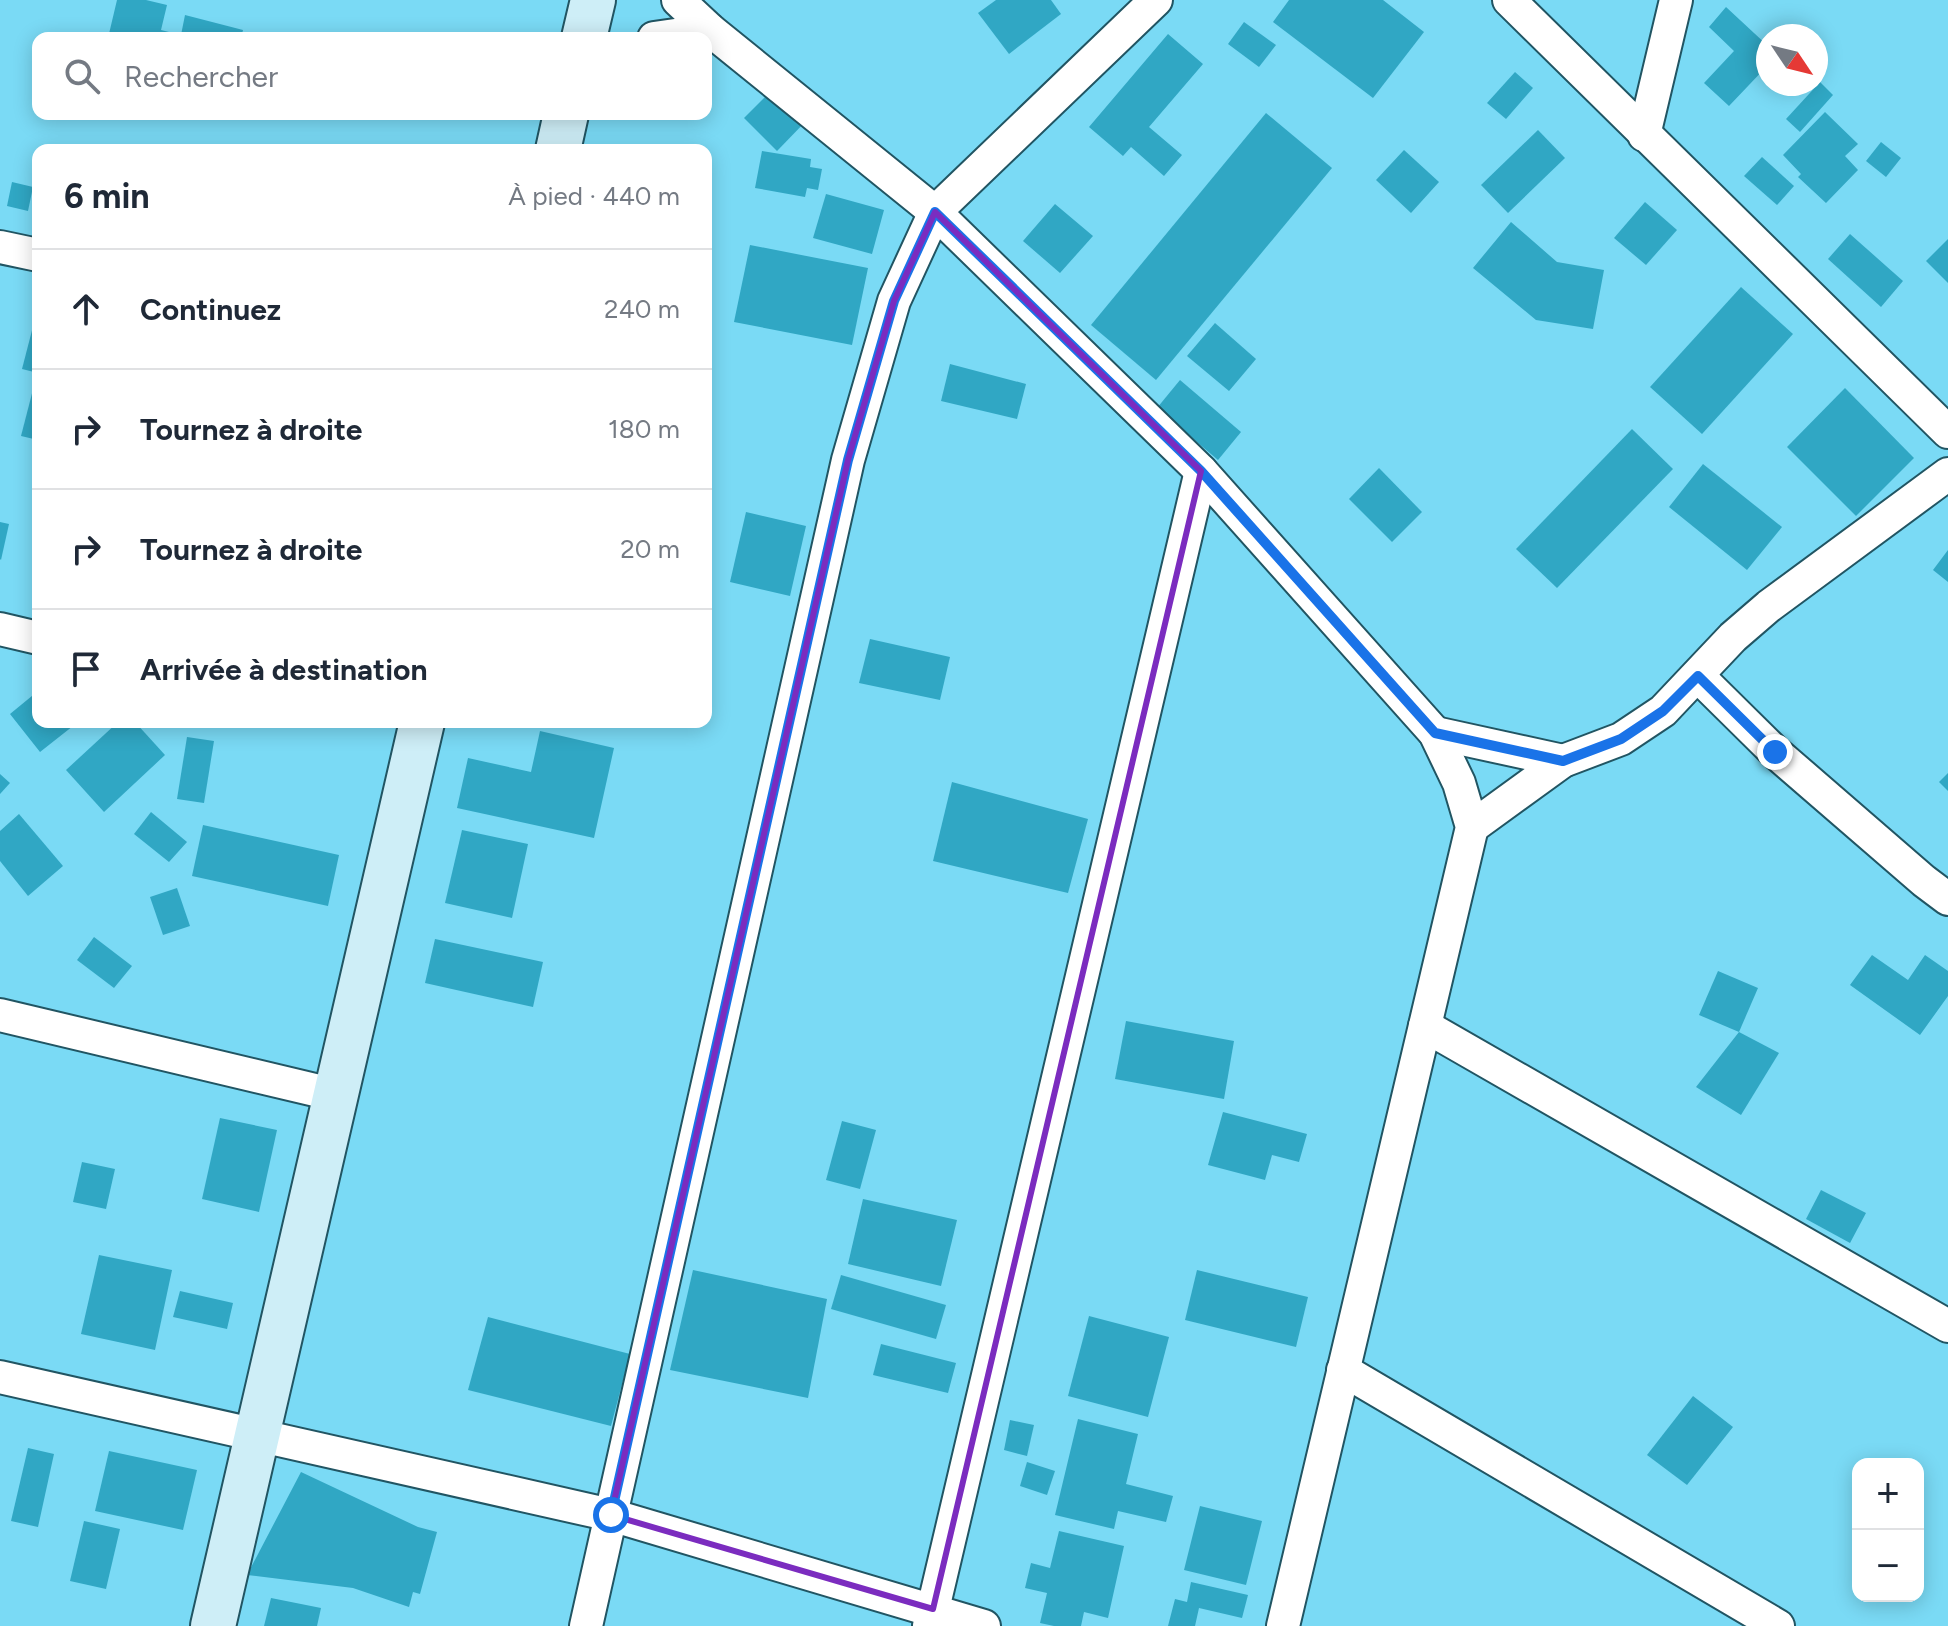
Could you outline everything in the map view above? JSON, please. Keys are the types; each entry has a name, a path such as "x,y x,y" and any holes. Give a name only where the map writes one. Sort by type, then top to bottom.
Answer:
{"street":[{"path":"585,32 593,0"},
{"path":"678,0 710,30 935,212 1201,471 1435,733 1459,783 1472,827 1283,1626"},
{"path":"586,1626 848,460 894,301 935,212 1156,0"},
{"path":"1509,0 1948,432"},
{"path":"1644,135 1676,0"},
{"path":"696,32 710,30"},
{"path":"559,144 565,120"},
{"path":"0,247 32,254"},
{"path":"931,1617 1201,471"},
{"path":"1472,827 1563,761 1621,739 1663,711 1733,637 1769,606 1948,474"},
{"path":"0,629 32,637"},
{"path":"1698,676 1775,752 1948,899"},
{"path":"213,1626 336,1095 415,728"},
{"path":"1435,733 1563,761"},
{"path":"0,1015 336,1095"},
{"path":"1425,1026 1948,1326"},
{"path":"1343,1370 1778,1626"},
{"path":"0,1377 611,1515 931,1617 984,1626"}],"highlighted area":[{"path":"935,212 1201,471 933,1609 611,1515 848,460 894,301"}],"building":[{"path":"117,0 146,0 167,5 161,30 169,32 109,32"},
{"path":"996,0 1051,0 1061,14 1009,54 978,13"},
{"path":"1289,0 1383,0 1424,32 1373,98 1273,22"},
{"path":"1726,7 1756,35 1756,78 1729,106 1704,83 1734,51 1709,27"},
{"path":"185,15 242,32 182,32"},
{"path":"1244,22 1276,45 1259,67 1228,44"},
{"path":"1168,34 1203,64 1149,127 1182,155 1164,176 1131,147 1123,156 1089,127"},
{"path":"1515,72 1533,88 1506,119 1487,103"},
{"path":"777,85 809,118 777,151 744,118"},
{"path":"1828,90 1833,95 1800,132 1786,119 1807,96 1828,96"},
{"path":"1825,112 1858,144 1845,156 1858,170 1826,203 1798,177 1801,174 1783,155"},
{"path":"1266,113 1332,168 1156,380 1091,325"},
{"path":"1538,130 1565,158 1508,213 1481,185"},
{"path":"1881,142 1901,158 1886,177 1866,161"},
{"path":"1404,150 1439,182 1411,213 1376,180"},
{"path":"762,151 811,159 810,167 822,169 818,190 807,188 805,197 755,188"},
{"path":"1762,157 1794,186 1777,205 1744,176"},
{"path":"12,182 32,187 28,211 7,206"},
{"path":"826,194 884,210 872,254 813,238"},
{"path":"1645,202 1677,230 1646,265 1614,238"},
{"path":"1055,204 1093,236 1060,273 1023,241"},
{"path":"1511,222 1557,262 1604,270 1593,329 1536,320 1473,268"},
{"path":"1850,234 1903,281 1881,307 1828,259"},
{"path":"1948,239 1948,283 1926,261"},
{"path":"750,245 868,268 852,345 734,322"},
{"path":"1741,287 1793,334 1702,434 1650,387"},
{"path":"1215,323 1256,359 1229,391 1187,356"},
{"path":"32,330 32,372 22,369"},
{"path":"950,364 1026,384 1017,419 941,401"},
{"path":"1180,380 1241,432 1218,460 1157,408"},
{"path":"1845,388 1914,458 1856,516 1787,447"},
{"path":"32,393 32,439 21,436"},
{"path":"1632,429 1673,469 1557,588 1516,549"},
{"path":"1703,464 1782,527 1747,570 1669,507"},
{"path":"1379,468 1422,512 1392,542 1349,499"},
{"path":"746,512 806,526 790,596 730,582"},
{"path":"0,522 9,524 1,560 0,559"},
{"path":"1948,550 1948,582 1933,570"},
{"path":"870,639 950,657 940,700 859,683"},
{"path":"32,696 32,728 70,728 40,752 10,714"},
{"path":"112,728 140,728 165,755 104,812 66,770"},
{"path":"540,731 614,748 594,838 457,808 468,758 531,772"},
{"path":"187,737 214,741 204,803 177,799"},
{"path":"1948,773 1948,791 1939,782"},
{"path":"0,774 10,783 0,794"},
{"path":"952,782 1088,819 1068,893 933,861"},
{"path":"151,812 187,842 169,862 134,834"},
{"path":"19,814 63,866 28,896 0,861 0,831"},
{"path":"203,825 339,855 328,906 192,876"},
{"path":"462,830 528,844 512,918 445,903"},
{"path":"177,888 190,926 163,935 150,897"},
{"path":"94,937 132,966 114,988 77,960"},
{"path":"435,939 543,962 533,1007 425,983"},
{"path":"1872,955 1908,980 1925,955 1948,971 1948,996 1920,1035 1850,985"},
{"path":"1718,971 1758,988 1739,1032 1699,1015"},
{"path":"1126,1021 1234,1041 1224,1099 1115,1079"},
{"path":"1739,1032 1779,1053 1741,1115 1696,1087"},
{"path":"1223,1112 1307,1134 1299,1162 1272,1155 1265,1180 1208,1165"},
{"path":"220,1118 277,1130 259,1212 202,1199"},
{"path":"842,1121 876,1130 860,1189 826,1180"},
{"path":"82,1162 115,1169 106,1209 73,1202"},
{"path":"1821,1190 1866,1213 1850,1243 1806,1219"},
{"path":"863,1199 957,1220 941,1286 848,1264"},
{"path":"99,1255 172,1270 155,1350 81,1334"},
{"path":"693,1270 827,1299 808,1398 670,1370"},
{"path":"1197,1270 1308,1297 1296,1347 1185,1320"},
{"path":"841,1275 946,1305 936,1339 831,1309"},
{"path":"180,1291 233,1303 227,1329 173,1317"},
{"path":"1089,1316 1169,1337 1148,1417 1068,1396"},
{"path":"488,1317 630,1354 611,1426 468,1390"},
{"path":"881,1344 956,1363 948,1393 873,1375"},
{"path":"1693,1396 1733,1427 1687,1485 1647,1455"},
{"path":"1078,1419 1138,1434 1126,1484 1173,1496 1166,1522 1118,1511 1114,1529 1055,1515"},
{"path":"1010,1420 1034,1425 1027,1456 1004,1450"},
{"path":"28,1448 54,1454 38,1527 11,1521"},
{"path":"109,1451 197,1470 183,1530 95,1511"},
{"path":"1027,1462 1055,1471 1047,1495 1020,1486"},
{"path":"301,1472 418,1527 437,1532 420,1594 413,1592 409,1607 353,1588 247,1575"},
{"path":"1200,1506 1262,1521 1246,1585 1184,1570"},
{"path":"84,1521 120,1529 106,1589 70,1581"},
{"path":"1059,1531 1124,1546 1108,1618 1084,1612 1081,1626 1040,1623 1047,1593 1025,1588 1031,1563 1050,1568"},
{"path":"1191,1582 1248,1595 1242,1618 1199,1608 1195,1626 1168,1626 1175,1599 1187,1602"},
{"path":"271,1598 321,1608 317,1626 264,1626"}],"route":[{"path":"611,1515 848,460 894,301 935,212 1201,471 1435,733 1563,761 1621,739 1663,711 1698,676 1775,752"}]}
